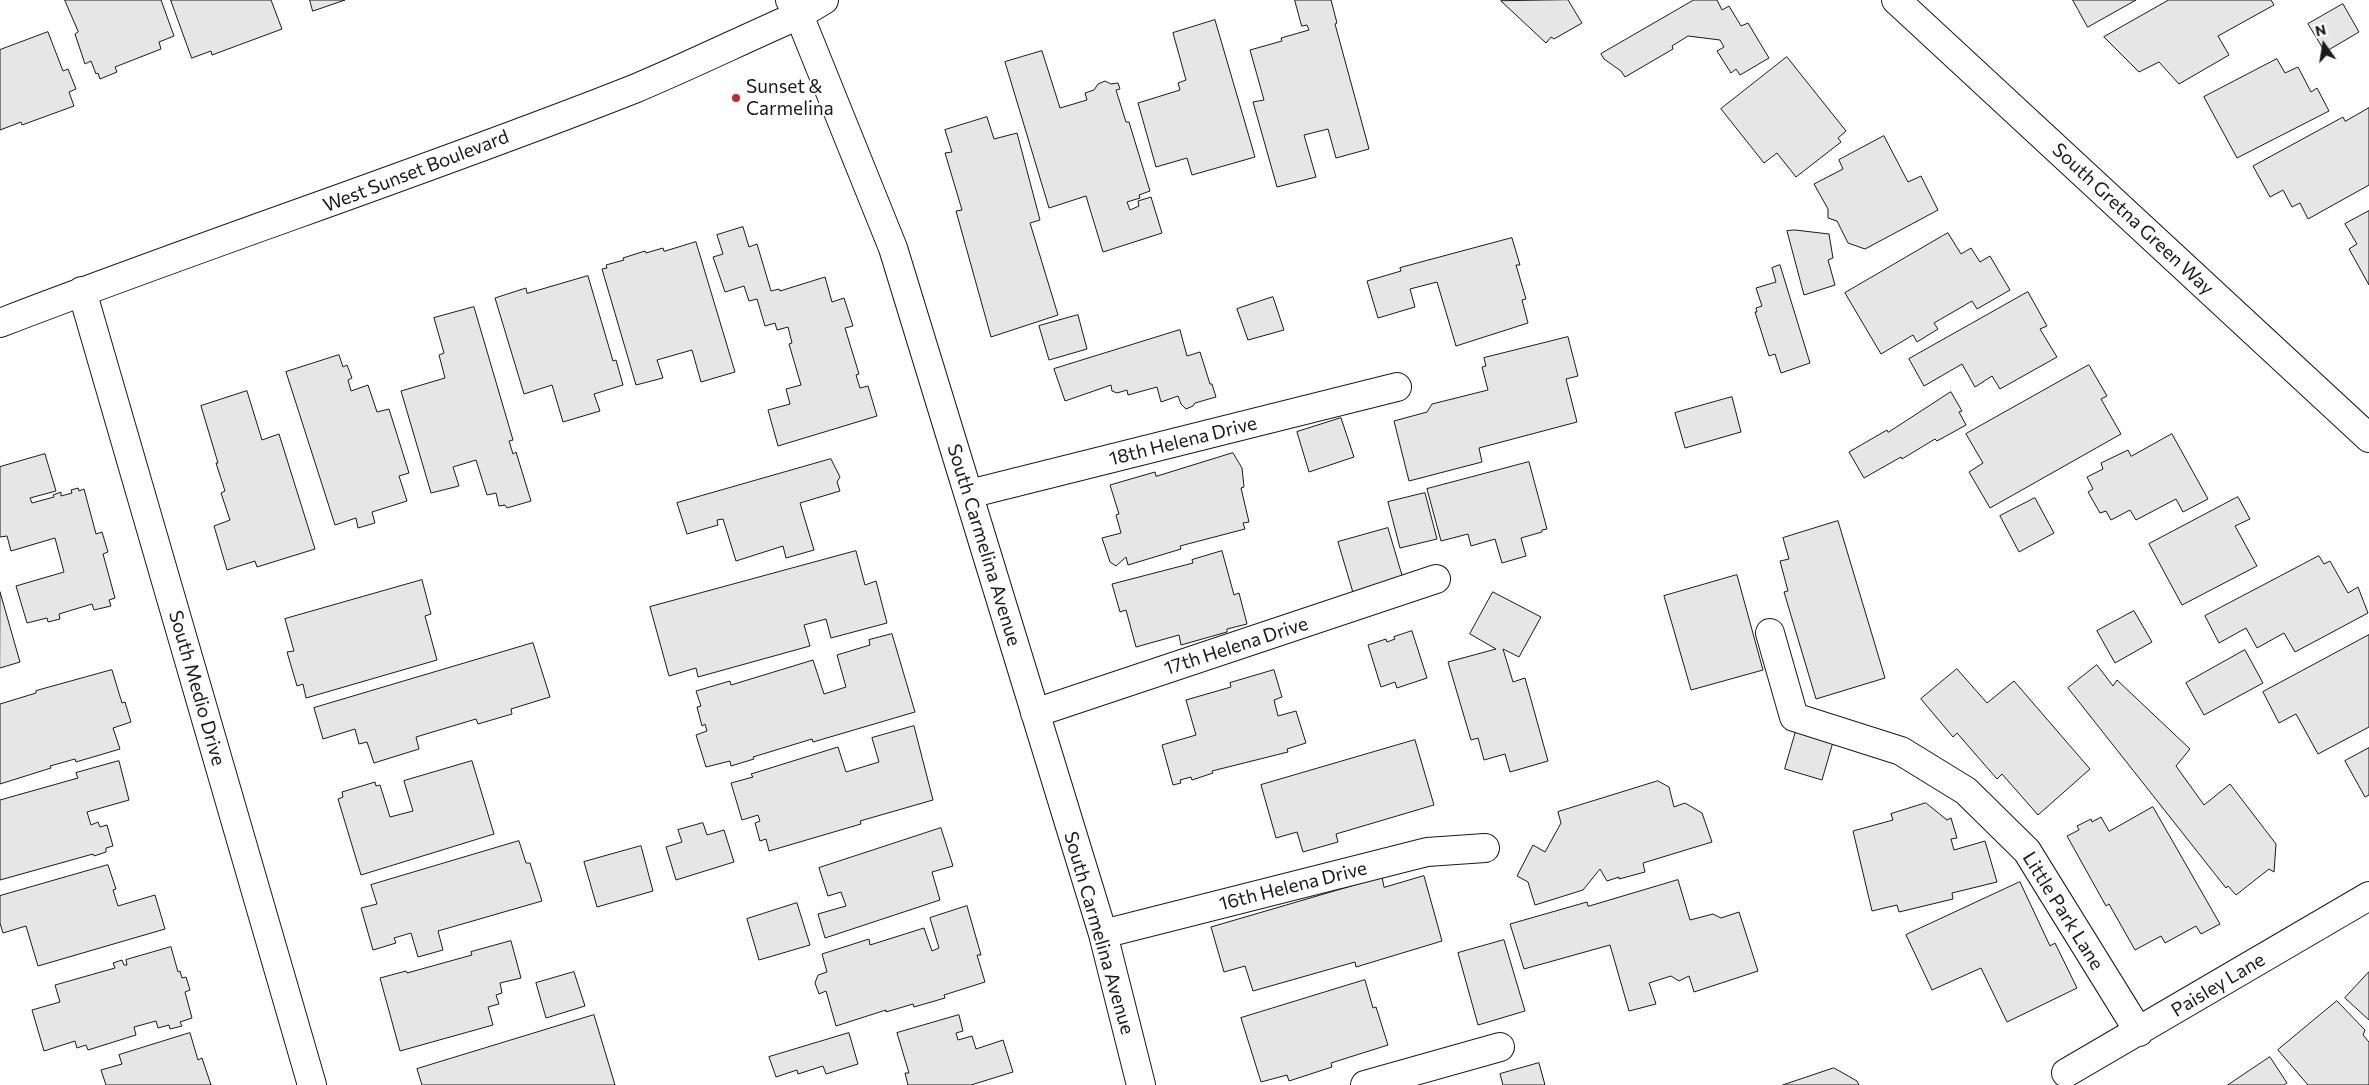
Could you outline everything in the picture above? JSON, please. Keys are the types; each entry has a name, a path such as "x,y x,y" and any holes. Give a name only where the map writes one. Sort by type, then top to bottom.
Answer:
{"street":[{"name":"West Sunset Boulevard","path":"0,323 82,291 338,201 635,88 794,7 824,0"},
{"name":"South Gretna Green Way","path":"1896,0 2369,438"},
{"name":"South Carmelina Avenue","path":"794,7 893,248 1103,934 1141,1085"},
{"name":"South Medio Drive","path":"82,291 312,1085"},
{"name":"18th Helena Drive","path":"969,494 1397,387"},
{"name":"17th Helena Drive","path":"1035,713 1436,579"},
{"name":"Little Park Lane","path":"1770,633 1794,717 1901,751 1966,791 2027,851 2139,1032"},
{"name":"16th Helena Drive","path":"1103,934 1427,852 1485,848"},
{"name":"Paisley Lane","path":"2066,1073 2369,896"},
{"path":"1365,1085 1500,1047"}],"building":[{"path":"65,0 161,0 174,36 159,42 161,49 115,67 117,72 100,79 91,61 85,64 75,34 78,32"},
{"path":"171,0 271,0 282,29 212,55 211,51 192,58"},
{"path":"310,0 345,0 313,11"},
{"path":"1295,0 1331,0 1337,23 1335,24 1369,149 1336,158 1328,129 1304,135 1316,177 1277,187 1253,102 1264,100 1250,50 1282,41 1281,38 1309,30 1307,25 1302,26"},
{"path":"1568,0 1582,23 1554,39 1551,37 1546,43 1501,1"},
{"path":"1694,0 1717,0 1722,10 1729,6 1741,26 1748,23 1769,58 1740,75 1736,69 1731,73 1717,51 1724,47 1720,40 1688,36 1672,46 1673,49 1625,77 1621,71 1604,59 1601,54"},
{"path":"2073,0 2136,0 2088,27"},
{"path":"2169,0 2271,0 2274,5 2218,36 2229,55 2179,84 2159,62 2139,72 2104,37"},
{"path":"2343,4 2359,32 2325,52 2308,24"},
{"path":"1215,20 1255,157 1192,175 1187,158 1156,167 1138,103 1180,90 1178,83 1186,80 1173,33"},
{"path":"48,32 63,71 68,69 76,89 69,92 74,106 22,125 21,122 0,130 0,50"},
{"path":"1042,51 1060,108 1087,100 1085,93 1094,90 1098,84 1105,81 1111,84 1118,83 1120,89 1116,90 1126,122 1129,122 1150,191 1139,195 1140,198 1127,202 1130,210 1139,206 1138,201 1151,197 1162,233 1103,252 1086,196 1049,208 1005,62"},
{"path":"1787,57 1846,131 1838,138 1841,142 1796,177 1777,153 1764,163 1721,109"},
{"path":"2277,59 2285,73 2298,67 2311,92 2317,88 2329,111 2237,158 2204,97"},
{"path":"2369,108 2369,185 2308,219 2300,203 2292,207 2283,190 2270,197 2253,166 2343,117 2345,121"},
{"path":"987,117 994,139 1017,133 1040,220 1030,223 1058,315 991,337 956,211 962,210 945,153 952,152 945,130"},
{"path":"1884,136 1908,182 1921,176 1938,210 1865,249 1848,243 1837,221 1828,218 1828,209 1814,184 1843,169 1839,160"},
{"path":"2369,211 2369,285 2349,249 2357,244 2345,224"},
{"path":"743,227 749,247 757,244 771,291 779,289 780,291 825,277 832,302 844,298 853,326 845,328 859,374 856,375 860,388 868,386 877,416 778,446 768,410 790,404 786,389 801,385 789,344 792,343 788,327 777,330 775,323 765,326 757,299 749,301 744,286 725,292 713,257 723,254 717,235"},
{"path":"1795,230 1829,234 1833,258 1828,260 1835,285 1804,295 1787,231"},
{"path":"1948,233 1961,254 1971,248 1980,262 1990,256 2010,290 1977,309 1972,301 1934,323 1938,329 1917,342 1913,335 1881,354 1845,293"},
{"path":"1512,238 1520,265 1516,265 1526,299 1522,300 1528,323 1456,346 1437,282 1410,289 1415,307 1378,318 1367,281 1401,271 1400,268"},
{"path":"696,242 735,372 701,382 692,350 657,360 663,378 636,385 602,269 607,268 606,265 645,251 646,253 663,248 664,251"},
{"path":"1780,265 1810,363 1781,373 1775,354 1769,356 1755,312 1757,312 1756,308 1762,306 1756,288 1776,282 1772,268"},
{"path":"588,276 613,361 616,360 623,385 594,394 600,411 563,422 552,385 524,394 495,298 526,288 527,293"},
{"path":"2028,292 2047,326 2040,329 2057,357 2000,389 1992,376 1975,387 1962,364 1924,386 1909,359"},
{"path":"1273,297 1284,330 1248,340 1237,309"},
{"path":"474,307 513,440 509,441 513,454 516,452 531,501 507,508 505,505 499,506 496,493 487,495 476,460 453,467 459,486 431,493 401,391 445,378 439,355 444,353 434,318"},
{"path":"1078,315 1087,349 1049,360 1039,326"},
{"path":"1180,330 1187,356 1200,352 1216,397 1195,403 1186,409 1181,404 1178,396 1161,402 1157,387 1128,395 1127,390 1117,393 1112,391 1111,385 1065,401 1054,369"},
{"path":"1568,337 1578,376 1566,379 1577,422 1479,448 1482,462 1409,481 1394,421 1427,412 1432,404 1488,390 1482,367 1486,366 1484,358"},
{"path":"339,355 343,367 347,365 352,378 348,380 351,391 368,385 377,412 389,409 409,473 399,476 407,501 372,512 375,523 358,528 356,518 335,525 286,372"},
{"path":"2089,365 2107,396 2101,399 2121,434 1990,508 1969,472 1983,463 1966,434"},
{"path":"247,391 262,440 279,434 315,549 257,567 255,561 227,570 214,526 230,520 221,493 225,491 216,463 218,463 201,406"},
{"path":"1951,392 1962,411 1959,412 1966,425 1937,441 1935,439 1902,459 1901,457 1864,478 1849,452 1887,430 1888,432"},
{"path":"1732,397 1741,432 1685,448 1675,413"},
{"path":"1341,418 1354,457 1309,472 1297,432"},
{"path":"2172,434 2208,499 2183,512 2176,499 2136,520 2130,510 2111,520 2106,511 2100,513 2088,492 2093,489 2087,477 2103,469 2101,463 2128,450 2131,456"},
{"path":"1233,453 1242,468 1244,487 1241,488 1249,522 1243,523 1245,529 1180,546 1181,549 1128,565 1126,557 1116,566 1110,562 1102,538 1121,533 1116,515 1119,514 1110,485 1155,472 1156,476"},
{"path":"45,454 56,491 30,498 32,503 54,497 53,495 61,492 61,496 72,493 71,490 78,488 79,491 84,489 96,534 102,532 108,552 103,554 115,598 109,600 111,606 94,610 92,604 59,614 60,619 48,622 47,618 27,623 16,586 64,572 55,538 11,551 7,536 0,537 0,467"},
{"path":"831,459 840,477 837,482 840,491 800,503 814,550 786,558 783,546 736,561 723,519 717,520 718,525 687,534 677,503"},
{"path":"1529,462 1547,529 1521,538 1526,556 1502,563 1495,539 1471,546 1468,534 1441,541 1427,489"},
{"path":"1425,493 1437,539 1400,548 1388,502"},
{"path":"2238,497 2250,519 2235,526 2257,566 2182,605 2149,544"},
{"path":"2035,498 2054,533 2019,552 2000,516"},
{"path":"1838,521 1885,678 1816,699 1784,592 1788,591 1780,561 1789,559 1783,538"},
{"path":"1388,528 1404,582 1354,596 1338,542"},
{"path":"856,551 865,585 876,581 887,623 831,638 826,619 804,625 810,646 698,677 696,668 669,676 650,607"},
{"path":"1222,551 1234,595 1239,593 1247,624 1227,629 1227,632 1181,645 1179,635 1136,647 1126,610 1120,612 1112,584 1193,563 1192,560"},
{"path":"2319,556 2324,564 2330,561 2348,593 2358,587 2368,613 2295,652 2284,633 2257,648 2246,628 2219,643 2205,616"},
{"path":"1737,575 1763,670 1691,690 1664,596"},
{"path":"422,580 431,614 425,616 437,660 306,698 303,684 297,686 287,652 294,651 285,619"},
{"path":"0,592 20,662 0,668"},
{"path":"1493,592 1541,617 1519,657 1503,649 1513,682 1525,678 1548,761 1510,772 1505,754 1484,760 1478,738 1471,740 1448,662 1496,649 1470,634"},
{"path":"2134,611 2152,642 2115,663 2097,631"},
{"path":"1412,631 1427,678 1397,688 1395,682 1381,687 1368,645 1386,639 1387,642 1395,639 1394,637"},
{"path":"892,634 915,712 813,742 812,739 753,757 754,759 731,766 730,761 706,767 696,735 707,731 705,724 702,726 697,707 701,706 696,691 730,681 731,685 813,660 824,694 846,687 837,655 870,645 869,640"},
{"path":"2369,635 2369,727 2318,754 2296,714 2279,723 2263,692"},
{"path":"533,643 550,697 511,709 512,714 478,724 476,719 416,737 419,749 374,763 367,742 359,744 355,729 323,739 314,708"},
{"path":"2245,650 2263,683 2204,715 2186,683"},
{"path":"2097,665 2113,686 2117,680 2190,749 2176,766 2204,805 2230,784 2276,844 2274,872 2269,869 2236,895 2228,886 2226,888 2068,688"},
{"path":"1957,669 1987,703 2014,681 2090,769 2038,815 2002,774 1997,779 1957,733 1953,737 1921,699"},
{"path":"112,670 122,703 125,702 131,722 113,728 120,749 76,762 75,759 50,766 51,768 0,784 0,704 36,693 36,691"},
{"path":"1274,670 1282,697 1274,700 1278,716 1296,711 1306,743 1287,749 1288,752 1212,771 1213,773 1192,780 1191,777 1180,780 1181,783 1173,785 1162,745 1196,735 1186,700 1231,687 1230,683"},
{"path":"914,726 933,800 860,821 861,824 769,851 766,839 760,841 755,823 760,821 758,815 742,820 731,783 753,777 751,774 838,747 846,772 879,762 872,738"},
{"path":"1796,731 1833,742 1822,780 1785,769"},
{"path":"1415,740 1434,805 1336,834 1338,842 1303,852 1297,832 1276,838 1261,785"},
{"path":"2369,748 2369,795 2365,797 2345,761"},
{"path":"119,761 129,800 87,812 91,825 98,822 100,827 107,825 113,846 106,848 106,852 94,856 93,854 0,880 0,800 78,778 76,773"},
{"path":"472,761 494,834 361,875 338,799 343,797 342,792 375,782 376,786 380,785 390,817 413,811 404,781"},
{"path":"1658,781 1669,787 1674,807 1685,803 1702,813 1712,842 1643,863 1645,872 1619,879 1619,877 1607,881 1600,869 1583,890 1535,905 1528,882 1517,876 1533,845 1545,852 1561,823 1558,812"},
{"path":"1926,803 1947,820 1951,818 1957,838 1951,839 1954,850 1985,841 1997,882 1952,893 1953,899 1899,912 1897,905 1872,911 1853,831 1893,820 1891,814"},
{"path":"2153,807 2220,924 2201,934 2196,926 2165,943 2161,936 2135,950 2109,904 2106,906 2067,836 2079,830 2077,826 2091,819 2092,822 2101,817 2109,831"},
{"path":"703,823 707,835 724,830 734,862 676,880 666,847 682,842 678,830"},
{"path":"941,828 953,866 932,872 940,900 825,938 818,914 846,906 841,892 828,896 819,868"},
{"path":"519,841 526,863 530,863 542,901 438,931 443,950 418,957 411,933 394,938 396,943 373,950 361,908 377,904 371,885"},
{"path":"641,846 653,891 597,907 584,862"},
{"path":"108,865 116,889 113,890 118,906 155,895 165,929 38,966 26,926 3,933 0,923 0,896"},
{"path":"1424,876 1442,941 1356,967 1355,962 1253,991 1245,966 1224,972 1211,927 1382,877 1384,887"},
{"path":"1678,880 1690,920 1713,914 1721,918 1739,912 1758,971 1694,992 1689,976 1679,981 1671,976 1649,983 1656,1004 1629,1011 1610,945 1524,969 1510,924 1587,902 1588,906"},
{"path":"2020,882 2050,946 2055,943 2077,988 2007,1022 1981,968 1932,990 1906,935"},
{"path":"797,903 810,945 759,960 747,919"},
{"path":"967,906 981,955 977,955 985,982 944,995 945,998 914,1007 913,1004 886,1012 886,1010 836,1026 826,991 819,994 815,983 818,975 827,972 822,954 869,939 870,945 924,928 932,951 939,948 930,918"},
{"path":"1504,940 1525,1011 1478,1025 1458,953"},
{"path":"511,941 521,978 500,983 502,993 496,995 499,1004 488,1007 493,1025 400,1051 380,978 406,971 407,973 472,955 471,952"},
{"path":"171,947 178,972 180,971 182,978 186,977 190,990 185,992 192,1018 180,1022 182,1026 170,1029 169,1025 158,1028 156,1021 134,1027 136,1035 88,1050 86,1045 77,1048 75,1041 44,1051 32,1010 60,1002 55,985 115,968 113,963 122,960 124,965 127,965 126,960"},
{"path":"574,972 585,1006 546,1018 536,983"},
{"path":"2369,972 2369,1020 2345,998"},
{"path":"1365,980 1373,1008 1376,1007 1388,1045 1331,1063 1332,1067 1289,1081 1287,1075 1261,1082 1241,1018"},
{"path":"2337,1001 2365,1030 2363,1035 2369,1042 2369,1085 2308,1085 2278,1050"},
{"path":"594,1015 615,1085 422,1085 417,1069"},
{"path":"959,1015 963,1031 956,1033 958,1040 972,1036 976,1049 1003,1040 1013,1072 971,1085 908,1085 905,1073 909,1073 897,1033"},
{"path":"190,1033 198,1060 202,1058 211,1085 106,1085 101,1070 122,1064 119,1055"},
{"path":"849,1033 858,1064 826,1074 823,1066 798,1074 797,1070 776,1077 769,1057"},
{"path":"2270,1057 2287,1083 2284,1085 2228,1085"},
{"path":"1539,1063 1545,1085 1503,1085 1500,1074"},
{"path":"1834,1068 1857,1081 1859,1085 1783,1085"}],"place":[{"name":"Sunset & Carmelina","path":"736,98"}]}
